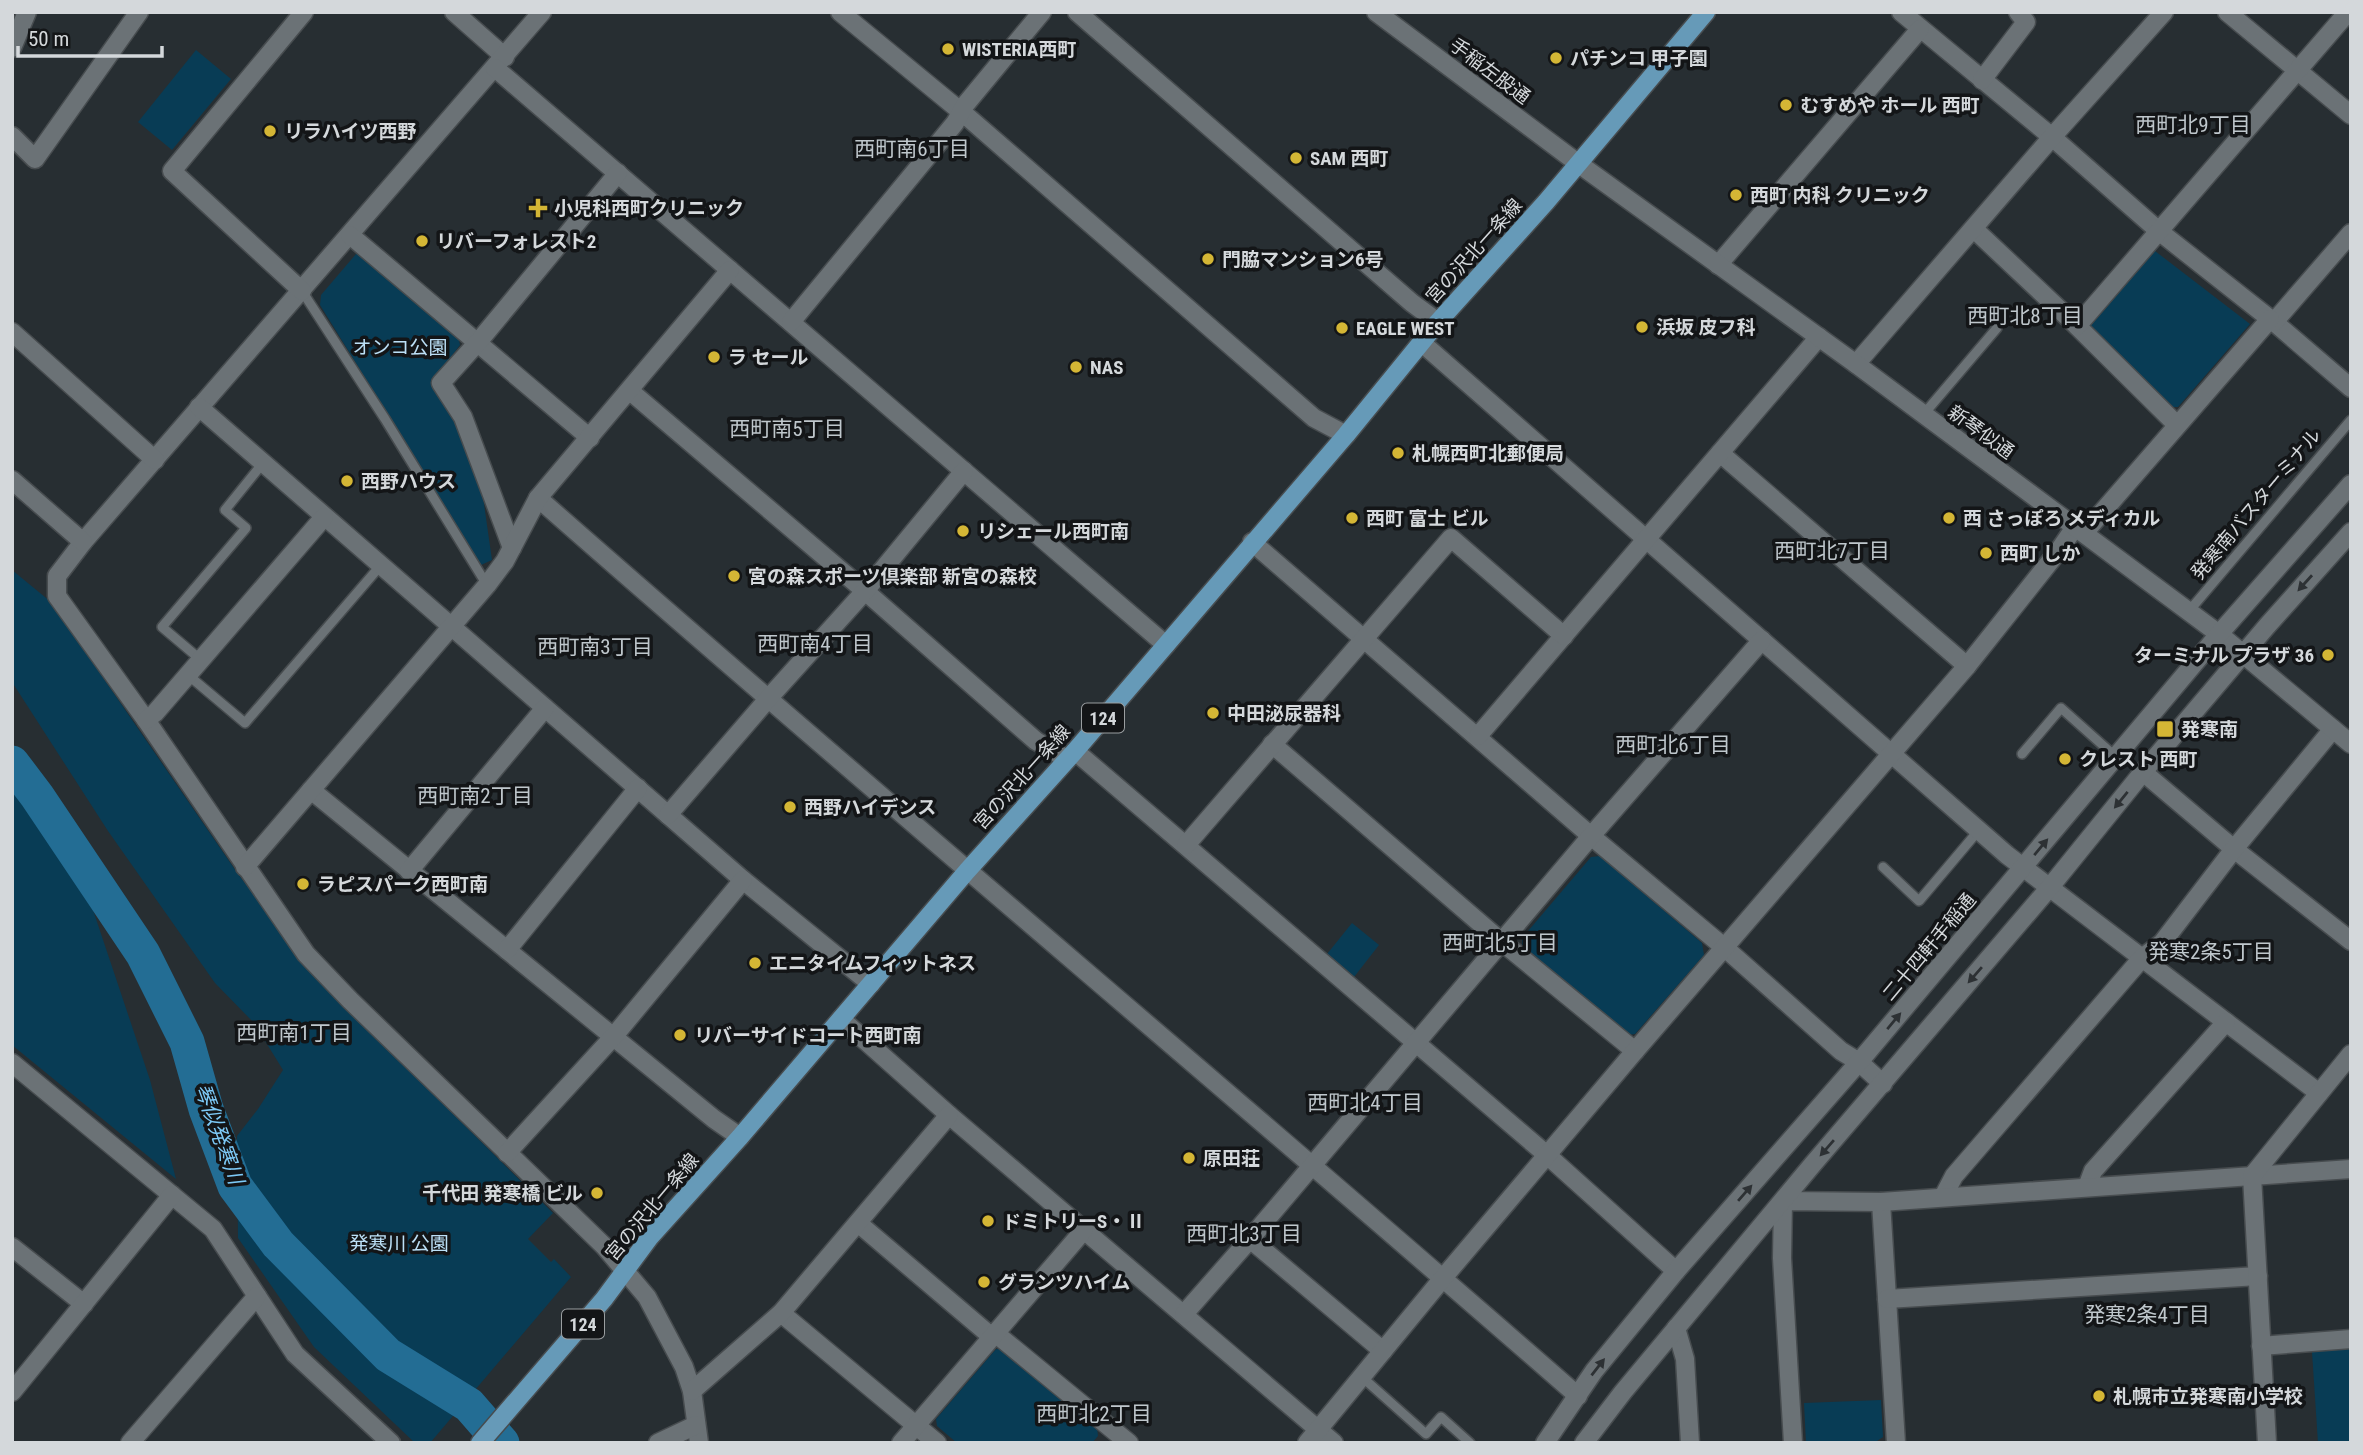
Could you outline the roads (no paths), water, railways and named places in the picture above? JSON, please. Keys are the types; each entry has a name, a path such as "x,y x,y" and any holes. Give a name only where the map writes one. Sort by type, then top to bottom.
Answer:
{"main road":[{"name":"宮の沢北一条線","path":"480,1443 604,1299 650,1237 740,1137 967,871 1166,645 1346,435 1438,322 1579,164 1706,12"}],"street":[{"path":"12,48 27,12"},
{"path":"302,291 172,171 304,12"},
{"path":"454,12 500,62 618,173 1166,645"},
{"path":"542,12 83,542 57,576 57,596 146,720 306,954 604,1246 647,1297 684,1367 692,1391 698,1434 658,1443"},
{"path":"791,322 955,123 965,105 1042,12"},
{"path":"1077,12 1412,303 1438,322"},
{"name":"手稲左股通","path":"1376,12 1579,164"},
{"path":"1901,12 1921,22 1982,80 2052,137 2160,233 2272,321 2351,388"},
{"path":"1982,80 2026,22 2018,12"},
{"path":"1856,364 2164,12"},
{"path":"2227,12 2351,115"},
{"path":"2077,326 2348,12"},
{"path":"12,136 35,159 137,13"},
{"path":"847,14 1314,418 1346,435"},
{"path":"1718,265 1921,22"},
{"name":"新琴似通","path":"1579,164 1856,364 2189,611 2351,744"},
{"path":"512,548 464,417 441,383 618,173"},
{"path":"1974,229 2177,425"},
{"path":"1313,1436 1635,1051 1967,666 2060,549 2351,233"},
{"path":"350,235 479,341 590,438"},
{"path":"245,867 486,585 505,561 538,498 730,270"},
{"path":"12,332 155,460"},
{"path":"1478,736 1819,337"},
{"path":"1422,343 2023,868 2319,1093"},
{"path":"630,391 865,591 1035,741 1071,755 1186,845 1547,1156 1676,1271"},
{"path":"199,407 743,880 871,984"},
{"path":"1720,453 1967,666"},
{"path":"668,815 865,591 964,471"},
{"path":"12,480 83,542"},
{"name":"二十四軒手稲通","path":"1545,1443 1594,1371 1676,1271 1859,1062 2219,634 2351,484"},
{"path":"538,498 767,700 1312,1165 1577,1396"},
{"path":"146,720 324,517"},
{"path":"1584,1443 1676,1328 2050,887 2143,772 2351,532"},
{"path":"1186,845 1451,538 1564,636"},
{"path":"1252,542 1841,1051 1859,1062 1883,1084"},
{"path":"1184,1314 1591,836 1762,640"},
{"path":"409,871 545,708"},
{"path":"1943,1198 1954,1176 2143,958 2162,943 2234,849 2333,729"},
{"path":"1272,744 1502,942 1635,1051"},
{"path":"2143,772 2234,849 2351,941"},
{"path":"507,950 638,788"},
{"path":"311,790 714,1119 740,1137"},
{"path":"507,1153 614,1036 743,880"},
{"path":"841,1018 949,1115 1184,1314 1313,1436 1334,1443"},
{"path":"2087,1187 2093,1171 2226,1022"},
{"path":"2267,1443 2252,1176 2351,1054"},
{"path":"12,1063 213,1229 295,1354 391,1443"},
{"path":"692,1391 781,1313 949,1115"},
{"path":"1783,1201 1881,1202 2351,1169"},
{"path":"12,1392 172,1195"},
{"path":"1783,1201 1782,1258 1793,1443"},
{"path":"1881,1202 1896,1443"},
{"path":"858,1223 1116,1439"},
{"path":"901,1443 1084,1230"},
{"path":"1250,1239 1383,1351"},
{"path":"12,1247 84,1304"},
{"path":"1887,1299 2258,1276"},
{"path":"130,1443 257,1296"},
{"path":"781,1313 937,1443"},
{"path":"1676,1328 1685,1359 1690,1443"},
{"path":"2261,1346 2351,1339"}],"lane":[{"path":"302,291 385,419 486,585"},
{"path":"1923,415 1997,328"},
{"name":"発寒南バスターミナル","path":"2189,611 2351,420"},
{"path":"201,660 162,627 246,528 225,510 263,463"},
{"path":"188,675 245,723 382,565"},
{"path":"2022,754 2061,708 2116,757"},
{"path":"1883,867 1919,901 1979,830"},
{"path":"1362,1377 1426,1434 1441,1417 1470,1443"}],"waterway":[{"name":"琴似発寒川","path":"12,763 143,954 187,1042 206,1109 235,1186 278,1244 388,1355 469,1405 502,1443"}],"place":[{"name":"WISTERIA西町","path":"948,49"},
{"name":"パチンコ 甲子園","path":"1556,58"},
{"name":"むすめや ホール 西町","path":"1786,105"},
{"name":"リラハイツ西野","path":"270,131"},
{"name":"SAM 西町","path":"1296,158"},
{"name":"西町 内科 クリニック","path":"1736,195"},
{"name":"小児科西町クリニック","path":"538,208"},
{"name":"リバーフォレスト2","path":"422,241"},
{"name":"門脇マンション6号","path":"1208,259"},
{"name":"浜坂 皮フ科","path":"1642,327"},
{"name":"EAGLE WEST","path":"1342,328"},
{"name":"ラ セール","path":"714,357"},
{"name":"NAS","path":"1076,367"},
{"name":"札幌西町北郵便局","path":"1398,453"},
{"name":"西野ハウス","path":"347,481"},
{"name":"西町 富士 ビル","path":"1352,518"},
{"name":"西 さっぽろ メディカル","path":"1949,518"},
{"name":"リシェール西町南","path":"963,531"},
{"name":"西町 しか","path":"1986,553"},
{"name":"宮の森スポーツ倶楽部 新宮の森校","path":"734,576"},
{"name":"ターミナル プラザ 36","path":"2328,655"},
{"name":"中田泌尿器科","path":"1213,713"},
{"name":"発寒南","path":"2165,729"},
{"name":"クレスト 西町","path":"2065,759"},
{"name":"西野ハイデンス","path":"790,807"},
{"name":"ラピスパーク西町南","path":"303,884"},
{"name":"エニタイムフィットネス","path":"755,963"},
{"name":"リバーサイドコート西町南","path":"680,1035"},
{"name":"原田荘","path":"1189,1158"},
{"name":"千代田 発寒橋 ビル","path":"597,1193"},
{"name":"ドミトリーS・Ⅱ","path":"988,1221"},
{"name":"グランツハイム","path":"984,1282"},
{"name":"札幌市立発寒南小学校","path":"2099,1396"}],"district":[{"name":"西町北9丁目","path":"2193,125"},
{"name":"西町南6丁目","path":"912,149"},
{"name":"西町北8丁目","path":"2025,316"},
{"name":"西町南5丁目","path":"787,429"},
{"name":"西町北7丁目","path":"1832,551"},
{"name":"西町南4丁目","path":"815,644"},
{"name":"西町南3丁目","path":"595,647"},
{"name":"西町北6丁目","path":"1673,745"},
{"name":"西町南2丁目","path":"475,796"},
{"name":"西町北5丁目","path":"1500,943"},
{"name":"発寒2条5丁目","path":"2211,952"},
{"name":"西町南1丁目","path":"294,1033"},
{"name":"西町北4丁目","path":"1365,1103"},
{"name":"西町北3丁目","path":"1244,1234"},
{"name":"発寒2条4丁目","path":"2147,1315"},
{"name":"西町北2丁目","path":"1094,1414"}],"park label":[{"name":"オンコ公園","path":"400,347"},
{"name":"発寒川 公園","path":"399,1243"}]}
